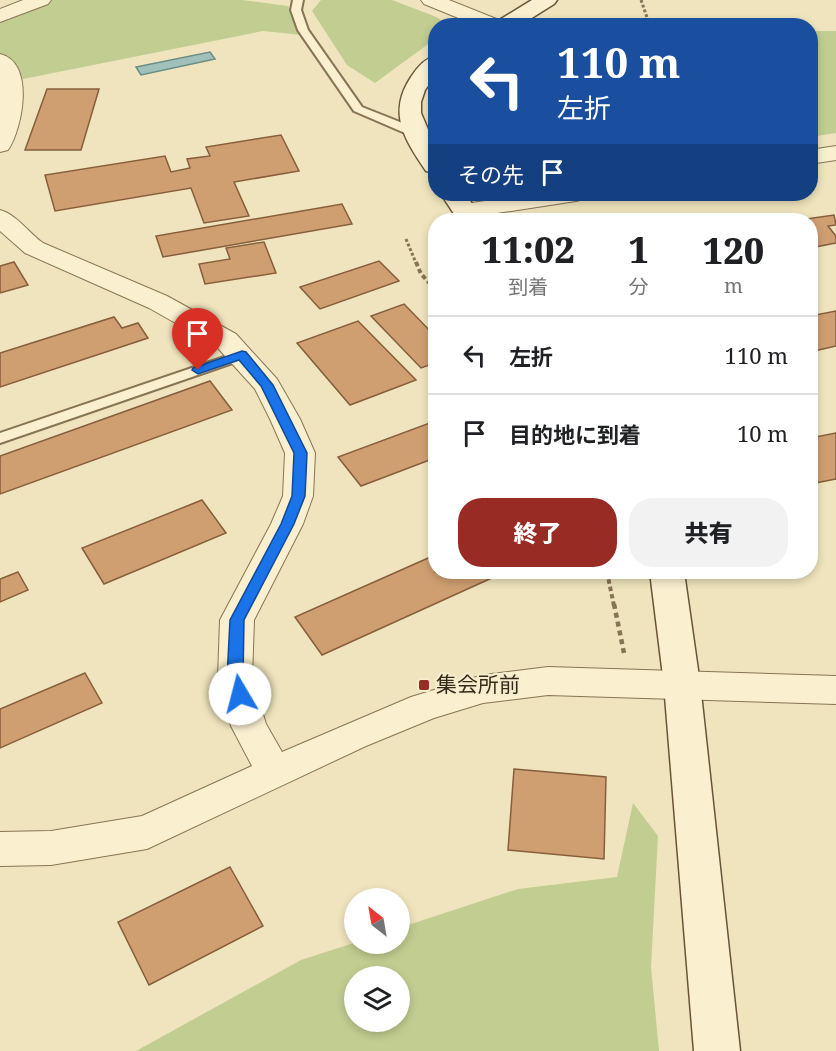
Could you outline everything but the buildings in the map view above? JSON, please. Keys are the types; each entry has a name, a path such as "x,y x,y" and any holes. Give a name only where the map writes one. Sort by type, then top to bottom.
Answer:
{"street":[{"path":"0,16 41,0"},
{"path":"430,0 476,18"},
{"path":"517,18 547,0"},
{"path":"0,60 4,63 11,83 12,104 0,146"},
{"path":"428,70 418,79 410,102 409,120 428,154"},
{"path":"818,156 836,153"},
{"path":"463,208 520,201"},
{"path":"0,217 21,239 34,248 158,302 226,340 267,385 300,453 298,496 287,524 237,620 235,678 249,726 274,771"},
{"path":"668,579 682,684 717,1051"},
{"path":"0,849 51,848 147,832 274,771 424,707 483,689 548,681 836,690"}],"lane":[{"path":"298,0 296,10 303,30 358,109 416,133"},
{"path":"0,438 242,355"}],"path":[{"path":"641,0 647,18"},
{"path":"406,239 421,274 428,282"},
{"path":"609,579 624,654"},
{"path":"614,655 634,654"}],"green space":[{"path":"49,0 242,0 288,6 302,35 263,31 23,79 0,53 0,19"},
{"path":"321,0 392,0 438,18 428,18 428,44 375,83 347,65 312,11"},
{"path":"818,31 836,31 836,133 818,136"},
{"path":"633,803 658,836 651,967 659,1051 136,1051 301,960 344,946 344,954 410,954 410,924 518,889 617,877"}],"water":[{"path":"210,52 215,59 141,75 136,67"}],"place":[{"name":"集会所前","path":"424,685"}],"route":[{"path":"198,370 242,355 267,385 300,453 298,496 287,524 237,620 235,678 240,694"}]}
